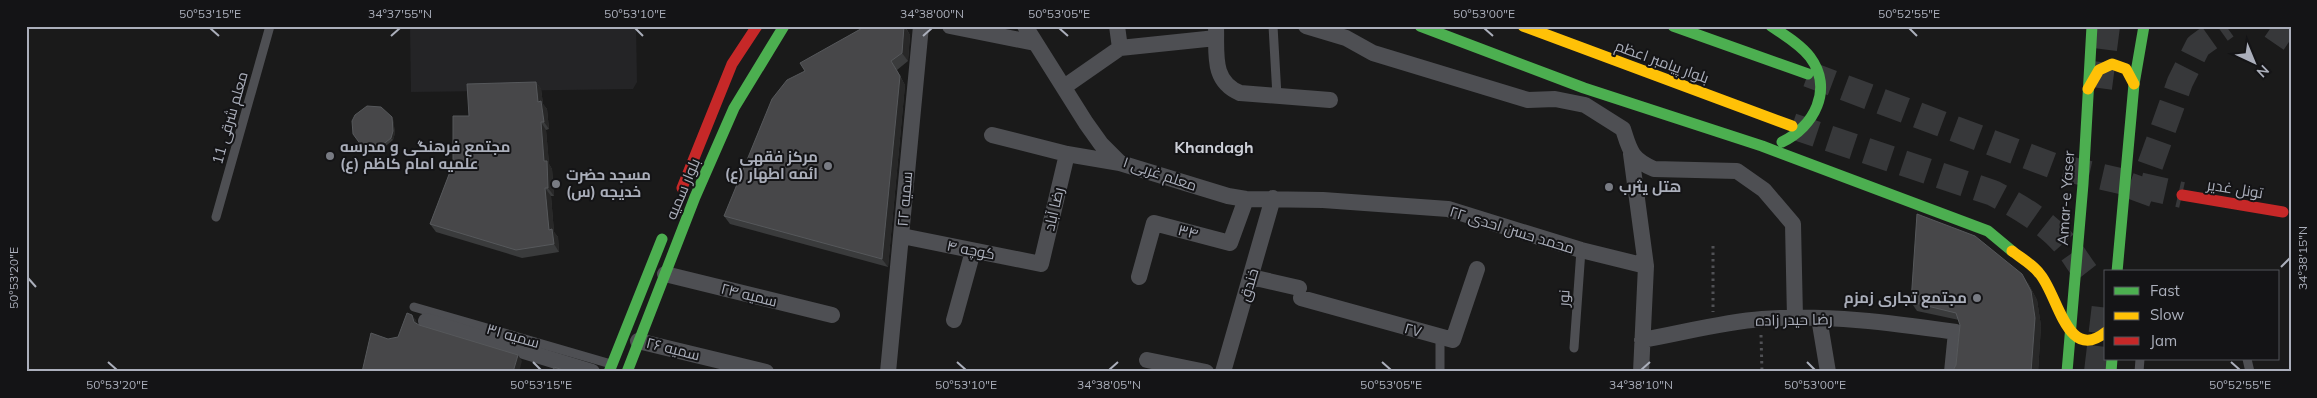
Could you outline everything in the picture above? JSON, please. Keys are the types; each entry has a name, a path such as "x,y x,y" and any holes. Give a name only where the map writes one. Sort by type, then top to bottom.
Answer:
{"main road":[{"name":"بلوار سمیه","path":"678,201 732,64 757,26"},
{"name":"بلوار سمیه","path":"627,372 694,197 734,108 784,26"},
{"path":"1420,26 1584,88 1762,146 1988,231 2040,273 2070,333 2085,340 2096,340 2104,334"},
{"name":"بلوار پیامبر اعظم","path":"1523,26 1792,126"},
{"path":"1673,26 1808,74"},
{"path":"1762,146 1794,139 1810,124 1821,98 1820,76 1811,58 1771,26"},
{"name":"Amar-e Yaser","path":"2067,372 2083,184 2085,120 2092,26"},
{"path":"2117,270 2134,84 2144,26"},
{"path":"732,64 740,30"},
{"path":"2079,45 2085,120"},
{"path":"2088,89 2097,73 2110,64 2127,68 2134,84"},
{"name":"تونل غدیر","path":"2182,195 2283,212"},
{"name":"بلوار سمیه","path":"610,368 667,228"}],"street":[{"name":"سمیه ۲۲","path":"888,372 921,26"},
{"path":"950,26 1035,43"},
{"name":"معلم غربی ۱","path":"1025,26 1086,123 1101,144 1120,163 1228,196 1246,199 1274,198"},
{"path":"1117,26 1120,48"},
{"path":"1306,26 1346,38 1373,53 1528,100 1555,99 1586,105 1623,129 1631,154 1646,266 1641,372"},
{"path":"1064,86 1120,48 1216,32 1218,74 1229,89 1240,93 1330,100"},
{"path":"992,135 1067,154 1120,163"},
{"name":"رضا آباد","path":"1041,264 1067,154"},
{"path":"1631,154 1642,164 1654,169 1737,172 1764,190 1793,224 1795,318"},
{"name":"۲۲ محمد حسن احدی","path":"1274,198 1448,209 1581,250 1646,266"},
{"name":"خندق","path":"1223,372 1274,198"},
{"name":"۳۴","path":"1139,277 1154,223 1230,243 1246,199"},
{"name":"کوچه ۴","path":"902,236 1041,264"},
{"path":"954,320 973,251"},
{"name":"۲۷","path":"1251,277 1440,338 1453,340 1477,269"},
{"name":"سمیه ۲۴","path":"665,274 832,316"},
{"path":"1819,318 1828,372"},
{"name":"رضا حیدر زاده","path":"1642,340 1761,319 1819,318 1917,326 1956,332 1952,372"},
{"name":"سمیه ۳۱","path":"426,321 592,372"},
{"name":"سمیه ۲۶","path":"638,341 766,372"},
{"path":"1147,360 1206,372"}],"lane":[{"name":"معلم شرقی 11","path":"216,217 270,26"},
{"path":"1273,26 1278,96"},
{"name":"نور","path":"1574,348 1581,250"},
{"name":"سمیه ۳۱","path":"414,308 610,368"},
{"path":"1440,338 1440,372"}],"path":[{"path":"1713,246 1713,327"},
{"path":"1761,319 1762,372"}],"shaded area":[{"path":"410,26 636,26 637,82 633,89 411,92"}],"building":[{"name":"مرکز فقهی ائمه اطهار (ع)","path":"866,26 904,26 902,53 891,61 900,76 882,259 724,216 772,99 787,80 805,71 800,63"},
{"path":"536,82 538,102 541,101 544,122 541,122 544,161 547,161 548,188 545,188 549,230 552,229 554,244 516,250 430,224 453,164 453,116 469,116 467,84"},
{"path":"367,106 381,107 392,117 393,131 391,138 381,146 367,147 361,145 353,134 352,121 355,115"},
{"name":"مجتمع تجاری زمزم","path":"1917,214 1975,236 2022,274 2031,291 2035,318 2031,372 1952,372 1956,365 1960,325 1956,313 1911,302"},
{"path":"407,313 412,315 414,322 419,325 518,355 513,372 362,372 371,333 388,339 398,337"},
{"path":"554,367 569,372 553,372"}],"tunnel":[{"path":"2099,88 2107,26"},
{"path":"2137,202 2180,82 2198,46 2226,26"},
{"path":"2272,26 2291,39"},
{"path":"1808,74 2054,166 2182,195"},
{"path":"1792,126 1993,193 2022,209 2049,229 2068,247 2086,273"},
{"path":"2097,372 2104,313"}],"traffic: fast":[{"path":"627,372 695,197 734,108 784,26"},
{"path":"1420,26 1584,88 1762,146 1988,231 2012,251"},
{"path":"1673,26 1808,74"},
{"path":"1771,26 1806,52 1817,69 1820,82 1817,106 1811,117 1803,127 1782,142"},
{"path":"2067,372 2083,184 2092,26"},
{"path":"2117,270 2134,84 2144,26"},
{"path":"609,372 662,239"},
{"path":"2111,372 2112,360"}],"traffic: slow":[{"path":"1523,26 1792,126"},
{"path":"2088,89 2099,70 2112,64 2126,69 2134,84"},
{"path":"2012,251 2039,273 2072,333 2081,339 2092,339 2104,333"}],"traffic: jam":[{"path":"682,188 732,64 757,26"},
{"path":"2182,195 2283,212"}],"place":[{"name":"مجتمع فرهنگی و مدرسه علمیه امام کاظم (ع)","path":"330,156"},
{"name":"مرکز فقهی ائمه اطهار (ع)","path":"828,166"},
{"name":"مسجد حضرت خدیجه (س)","path":"556,184"},
{"name":"هتل یثرب","path":"1609,187"},
{"name":"مجتمع تجاری زمزم","path":"1977,298"}],"district":[{"name":"Khandagh","path":"1214,147"}]}
